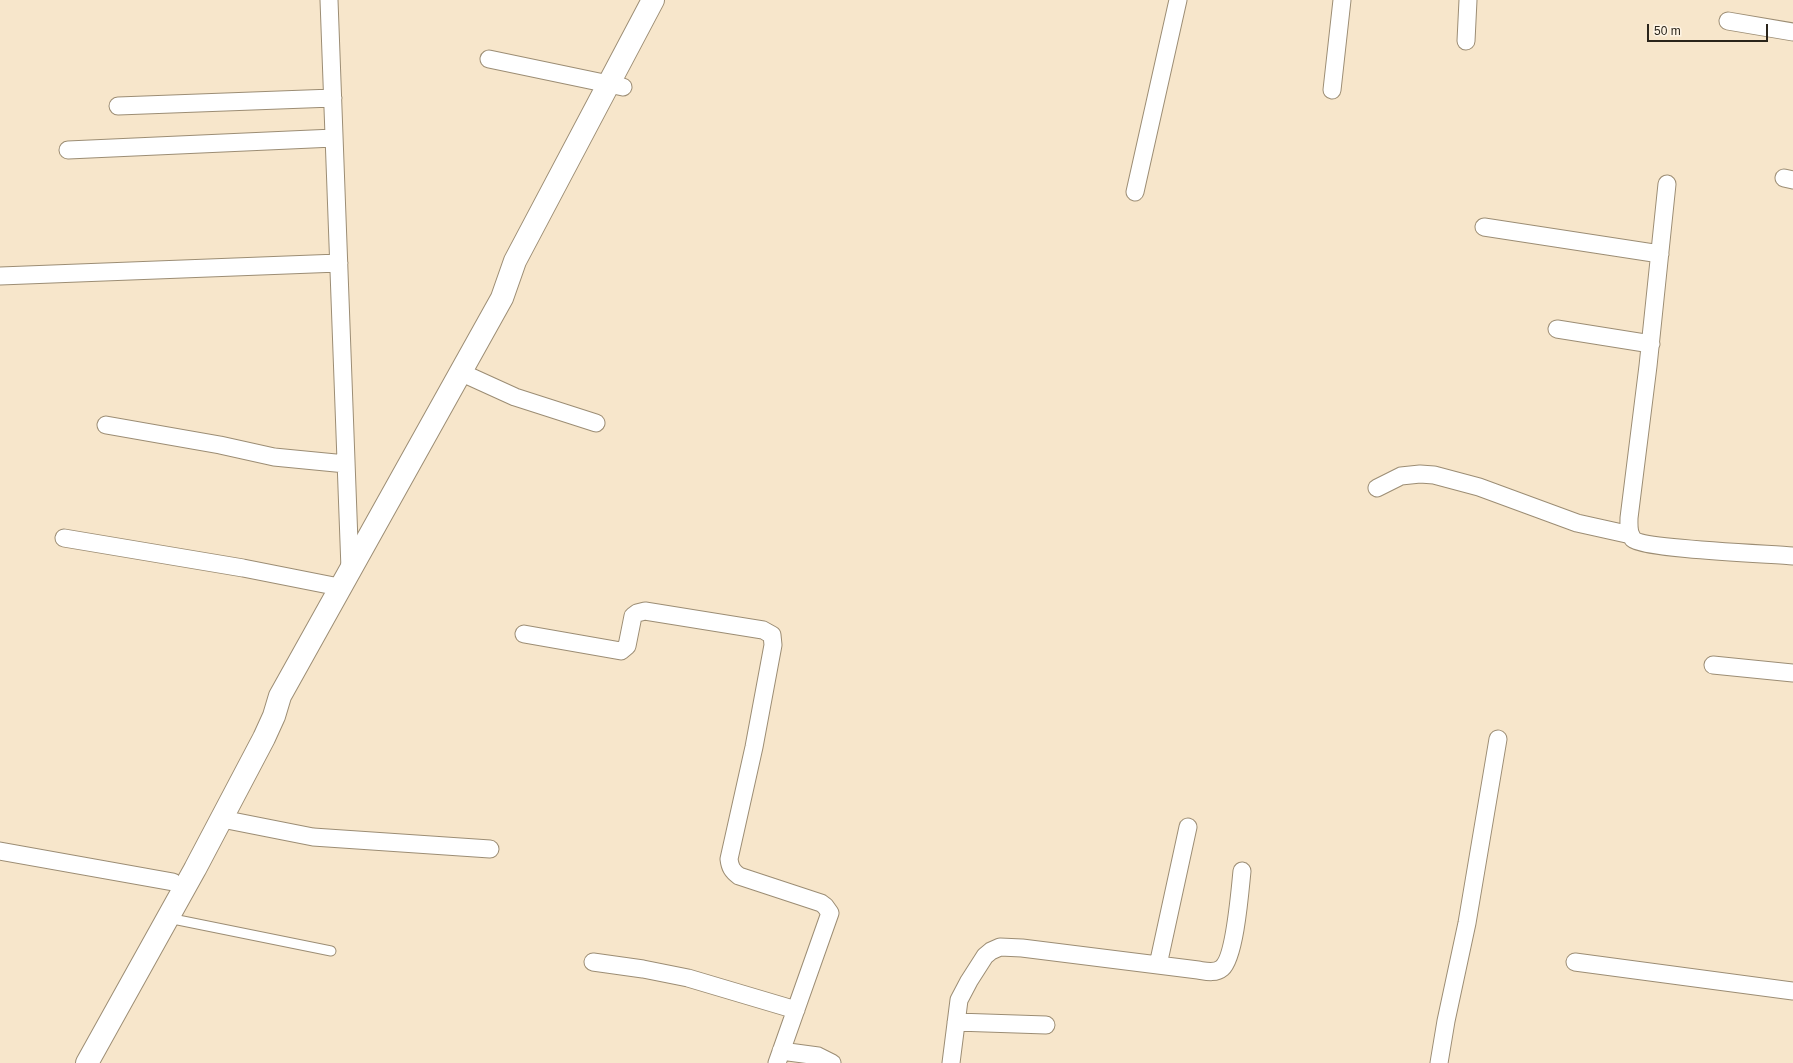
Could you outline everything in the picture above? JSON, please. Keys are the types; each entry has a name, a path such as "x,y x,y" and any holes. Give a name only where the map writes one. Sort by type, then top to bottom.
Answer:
{"street":[{"path":"329,0 346,464 344,578"},
{"path":"616,85 653,0"},
{"path":"86,1063 222,819 264,738 274,716 280,696 344,578 502,298 515,261 616,85 668,0"},
{"path":"1135,192 1178,0"},
{"path":"1332,90 1342,0"},
{"path":"1466,41 1468,0"},
{"path":"1728,21 1793,32"},
{"path":"489,59 616,85"},
{"path":"118,106 333,98"},
{"path":"68,150 334,138"},
{"path":"1631,535 1629,518 1651,344 1667,184"},
{"path":"1484,227 1660,254"},
{"path":"0,276 339,263"},
{"path":"1557,329 1651,344"},
{"path":"460,372 515,397 596,423"},
{"path":"106,426 213,444 274,457 346,464"},
{"path":"1377,488 1401,476 1420,474 1434,475 1479,487 1577,523 1631,535 1637,541 1694,550 1793,556"},
{"path":"64,538 243,568 344,578"},
{"path":"524,634 621,652 627,646 633,616 640,611 763,630 772,635 773,645 754,747 729,859 730,867 733,872 739,876 821,903 826,906 830,913 779,1057 818,1056 832,1063"},
{"path":"1713,665 1793,673"},
{"path":"71,1063 173,882 252,732 265,712 280,696"},
{"path":"1439,1063 1446,1021 1467,923 1498,739"},
{"path":"222,819 312,837 490,849"},
{"path":"1158,965 1188,827"},
{"path":"0,851 173,882"},
{"path":"951,1063 956,1022 962,992 985,956 996,948 1022,948 1212,972 1223,967 1232,944 1242,871"},
{"path":"593,962 643,969 688,978 796,1010"},
{"path":"1575,962 1793,991"},
{"path":"956,1022 1046,1025"}],"lane":[{"path":"168,918 331,951"}]}
